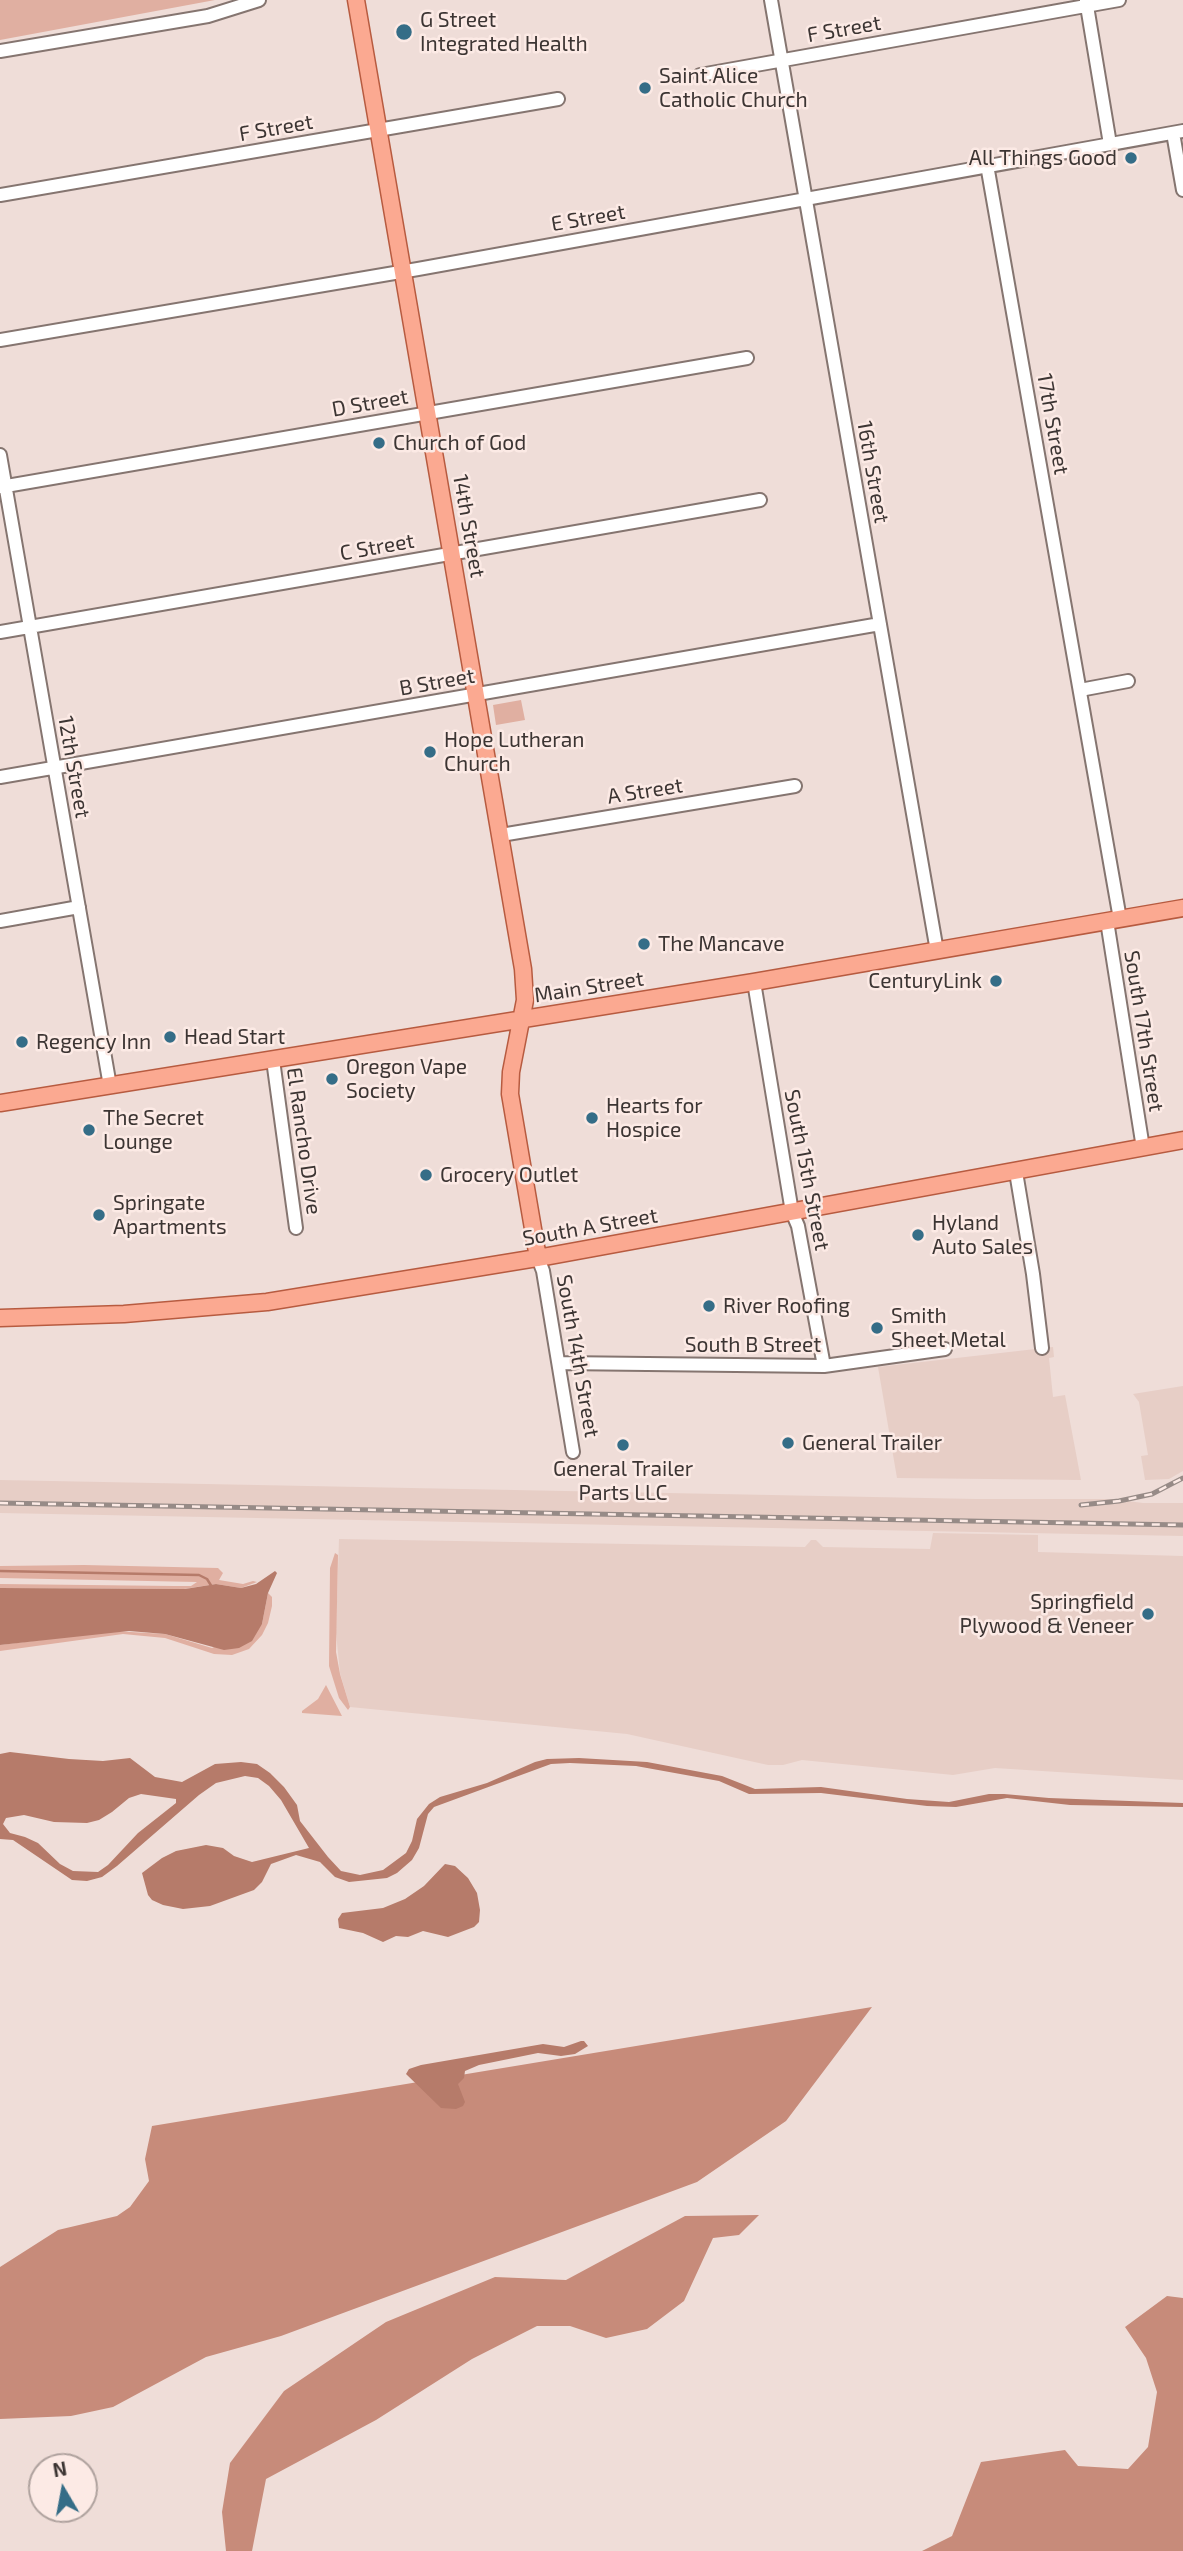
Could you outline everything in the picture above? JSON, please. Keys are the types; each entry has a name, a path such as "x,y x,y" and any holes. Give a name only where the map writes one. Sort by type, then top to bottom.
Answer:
{"main road":[{"name":"14th Street","path":"356,0 501,835 523,970 526,1000 523,1019"},
{"name":"Main Street","path":"0,1103 754,982 1183,908"},
{"name":"South 14th Street","path":"523,1019 511,1072 510,1094 538,1258"},
{"name":"South A Street","path":"0,1318 124,1314 267,1302 538,1258 1183,1140"}],"street":[{"path":"0,51 208,16 258,0"},
{"name":"16th Street","path":"771,0 937,951"},
{"name":"F Street","path":"700,75 1086,3 1119,0"},
{"path":"1086,3 1111,144"},
{"name":"F Street","path":"0,195 558,99"},
{"path":"1178,132 1183,190"},
{"name":"E Street","path":"0,340 403,271 1178,132"},
{"name":"17th Street","path":"988,165 1080,690 1114,920"},
{"name":"D Street","path":"3,486 747,358"},
{"name":"12th Street","path":"0,455 3,486 31,626 110,1086"},
{"name":"C Street","path":"0,632 760,500"},
{"name":"B Street","path":"0,777 880,624"},
{"path":"1080,690 1128,681"},
{"name":"A Street","path":"501,835 795,786"},
{"path":"0,921 79,907"},
{"name":"South 17th Street","path":"1114,920 1143,1148"},
{"name":"South 15th Street","path":"754,982 792,1212 802,1244 824,1366"},
{"name":"El Rancho Drive","path":"273,1060 296,1228"},
{"path":"1016,1172 1042,1348"},
{"name":"South 14th Street","path":"538,1258 543,1271 573,1452"},
{"name":"South B Street","path":"559,1363 824,1366 945,1349"}],"shaded area":[{"path":"0,0 215,0 0,40"},
{"path":"521,700 525,720 496,725 493,705"},
{"path":"1053,1347 1054,1357 1049,1358 1053,1397 1065,1395 1081,1480 897,1478 878,1367"},
{"path":"1183,1386 1183,1471 1169,1479 1145,1480 1141,1456 1148,1455 1139,1402 1133,1394"},
{"path":"0,1480 976,1499 1112,1499 1143,1503 1183,1503 1183,1536 0,1513"},
{"path":"933,1533 1038,1535 1038,1552 1183,1556 1183,1780 995,1768 953,1775 802,1760 783,1765 768,1765 627,1734 350,1707 340,1673 336,1633 339,1539 805,1547 811,1540 816,1540 823,1547 930,1549"},
{"path":"335,1553 338,1555 336,1652 350,1707 348,1710 339,1698 329,1666 330,1568"},
{"path":"0,1566 218,1568 223,1573 219,1580 243,1584 257,1582 241,1588 216,1584 184,1589 0,1588 0,1584 191,1586 197,1582 0,1578"},
{"path":"275,1571 277,1573 268,1593 262,1624 252,1641 239,1648 224,1650 165,1634 129,1631 0,1645 0,1588 185,1589 216,1584 241,1588 256,1584"},
{"path":"268,1593 272,1597 272,1606 262,1635 249,1649 232,1655 214,1654 165,1638 123,1634 0,1651 0,1645 114,1631 165,1634 212,1648 262,1624"},
{"path":"326,1685 342,1716 302,1713 318,1699"},
{"path":"10,1752 103,1761 130,1758 155,1777 182,1782 215,1764 257,1764 284,1787 297,1805 300,1821 328,1857 341,1871 360,1875 383,1870 406,1853 417,1819 429,1804 440,1797 487,1783 547,1759 647,1762 722,1776 755,1789 821,1787 949,1802 989,1794 1004,1794 1183,1803 1183,1807 1070,1805 1007,1798 956,1807 821,1793 749,1794 719,1781 636,1766 551,1764 434,1807 428,1814 419,1848 412,1860 387,1878 349,1882 335,1877 320,1862 296,1855 271,1864 262,1882 254,1890 210,1906 183,1909 152,1900 142,1873 176,1851 206,1845 223,1848 234,1856 252,1862 309,1848 281,1800 269,1786 258,1778 245,1776 216,1783 102,1877 87,1881 72,1880 13,1840 0,1839 0,1754","holes":["141,1794 176,1799 176,1803 138,1833 98,1872 73,1871 60,1864 38,1843 10,1833 3,1824 6,1818 24,1815 54,1822 87,1823 99,1820 129,1798"]},
{"path":"445,1864 455,1866 468,1878 477,1893 479,1922 474,1927 448,1937 423,1931 408,1937 396,1936 383,1942 363,1933 339,1928 338,1919 342,1913 383,1908 405,1899 424,1886"},
{"path":"872,2007 786,2121 697,2182 281,2336 206,2357 113,2407 71,2416 0,2419 0,2267 58,2230 117,2216 130,2207 149,2181 145,2159 152,2126"},
{"path":"581,2041 588,2046 575,2054 561,2056 538,2053 479,2065 465,2071 464,2078 458,2084 465,2102 456,2109 441,2108 406,2074 409,2069 421,2065 543,2044 564,2047"},
{"path":"759,2215 739,2235 713,2238 684,2301 647,2329 606,2338 570,2326 537,2326 472,2359 376,2420 266,2479 252,2551 226,2551 222,2512 230,2463 284,2391 386,2322 495,2277 566,2280 685,2216"},
{"path":"1167,2296 1183,2298 1183,2551 922,2551 952,2536 981,2462 1065,2450 1078,2466 1128,2469 1148,2447 1157,2392 1146,2358 1125,2327"}],"waterway":[{"path":"0,1571 199,1575 207,1579 212,1587"}],"railway":[{"path":"1081,1505 1152,1494 1183,1478"},
{"path":"0,1503 1183,1525"}],"place":[{"name":"G Street Integrated Health","path":"404,32"},
{"name":"Saint Alice Catholic Church","path":"645,88"},
{"name":"All Things Good","path":"1131,158"},
{"name":"Church of God","path":"379,443"},
{"name":"Hope Lutheran Church","path":"430,752"},
{"name":"The Mancave","path":"644,944"},
{"name":"CenturyLink","path":"996,981"},
{"name":"Head Start","path":"170,1037"},
{"name":"Regency Inn","path":"22,1042"},
{"name":"Oregon Vape Society","path":"332,1079"},
{"name":"Hearts for Hospice","path":"592,1118"},
{"name":"The Secret Lounge","path":"89,1130"},
{"name":"Grocery Outlet","path":"426,1175"},
{"name":"Springate Apartments","path":"99,1215"},
{"name":"Hyland Auto Sales","path":"918,1235"},
{"name":"River Roofing","path":"709,1306"},
{"name":"Smith Sheet Metal","path":"877,1328"},
{"name":"General Trailer","path":"788,1443"},
{"name":"General Trailer Parts LLC","path":"623,1445"},
{"name":"Springfield Plywood & Veneer","path":"1148,1614"}]}
